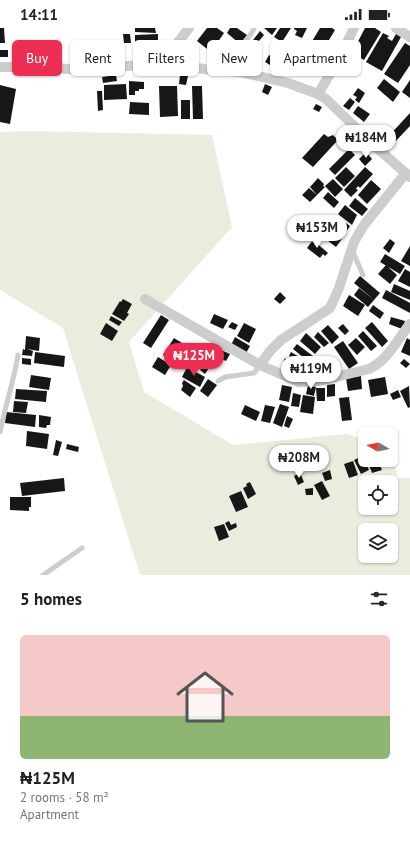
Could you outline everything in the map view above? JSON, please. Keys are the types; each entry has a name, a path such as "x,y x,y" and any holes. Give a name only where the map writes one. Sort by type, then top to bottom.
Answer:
{"street":[{"path":"180,40 189,28"},
{"path":"318,94 337,62 354,28"},
{"path":"396,28 410,37"},
{"path":"0,67 42,67 82,70 133,66"},
{"path":"255,76 288,84 318,94 326,99 377,148 408,175 364,225 354,242 339,288 330,308 282,340 270,351 260,365"},
{"path":"145,299 260,365 299,382 319,381 369,369 382,362 410,324"}],"lane":[{"path":"247,40 254,29"},
{"path":"351,249 363,275"},
{"path":"0,432 12,389 18,355"},
{"path":"218,381 225,377 254,373 260,365"},
{"path":"43,575 82,548"}],"shaded area":[{"path":"28,131 212,135 232,227 129,342 144,392 233,445 347,434 358,438 358,467 395,467 397,475 358,475 358,515 398,515 398,478 410,478 410,575 140,575 63,328 0,290 0,132"}],"building":[{"path":"0,28 4,28 5,43 0,43"},
{"path":"135,28 155,28 156,33 135,32"},
{"path":"207,28 217,28 224,33 219,40 207,40 207,49 198,40"},
{"path":"230,28 237,28 247,35 243,40 235,40 227,33"},
{"path":"264,28 277,28 272,35"},
{"path":"280,28 291,28 283,40 279,40 274,37"},
{"path":"294,28 307,28 302,38 295,35 297,31"},
{"path":"320,28 332,28 335,30 329,40 313,40"},
{"path":"365,28 375,28 381,32 364,60 361,58 361,40 359,40"},
{"path":"260,31 264,35 260,40 253,40"},
{"path":"383,33 389,36 387,38 392,41 396,34 401,37 382,71 366,62"},
{"path":"123,34 130,34 131,43 125,43 125,40 124,40"},
{"path":"158,34 158,40 135,40 135,35"},
{"path":"405,43 410,46 410,65 398,83 384,74"},
{"path":"0,50 8,50 8,57 0,57"},
{"path":"269,55 270,56 270,65 265,62"},
{"path":"116,76 117,81 103,83 102,77"},
{"path":"180,76 188,76 186,85 179,84"},
{"path":"384,79 400,92 393,102 377,88"},
{"path":"410,80 410,98 402,92"},
{"path":"129,81 144,82 144,89 135,91 135,95 129,95"},
{"path":"126,84 127,99 104,100 104,85"},
{"path":"265,84 272,87 268,95 262,92"},
{"path":"0,85 16,89 10,124 0,122"},
{"path":"159,86 177,86 178,116 160,117"},
{"path":"192,86 202,86 203,119 193,119"},
{"path":"358,88 365,93 359,103 355,100 357,97 353,95"},
{"path":"97,91 102,91 103,110 98,111"},
{"path":"350,98 355,102 349,110 343,106"},
{"path":"181,100 190,100 190,119 181,119"},
{"path":"130,102 149,103 149,115 129,114"},
{"path":"316,104 322,107 319,112 313,109"},
{"path":"358,106 370,114 364,122 353,113"},
{"path":"410,113 410,126 392,145 386,139"},
{"path":"349,130 358,139 353,144 350,142 348,145 341,138"},
{"path":"324,134 328,137 333,135 338,140 313,167 302,158"},
{"path":"349,149 355,155 335,175 329,169"},
{"path":"366,152 372,159 365,166 359,159"},
{"path":"346,167 355,176 344,187 335,178"},
{"path":"365,167 373,174 360,188 358,186 356,189 358,190 351,197 344,190"},
{"path":"318,178 325,187 317,195 310,187"},
{"path":"333,179 343,189 335,197 325,186"},
{"path":"371,180 381,189 367,204 358,195"},
{"path":"309,188 317,195 310,202 302,195"},
{"path":"328,192 339,202 334,208 323,198"},
{"path":"355,198 368,209 362,216 349,206"},
{"path":"345,205 357,215 352,225 338,214"},
{"path":"337,216 350,226 346,232 345,231 343,233 331,224"},
{"path":"327,224 344,236 336,247 319,234"},
{"path":"390,239 395,243 389,253 383,248"},
{"path":"313,240 328,253 325,256 323,254 320,258 307,248"},
{"path":"410,246 410,266 401,261"},
{"path":"385,254 405,266 400,274 380,262"},
{"path":"386,265 397,275 390,284 378,274"},
{"path":"405,269 410,272 410,287 398,281"},
{"path":"360,276 380,293 374,300 354,283"},
{"path":"394,284 410,291 410,300 391,292"},
{"path":"359,288 374,300 368,307 354,295"},
{"path":"386,290 410,303 410,313 382,298"},
{"path":"280,292 286,298 280,304 274,299"},
{"path":"349,295 365,305 358,316 343,306"},
{"path":"123,299 132,304 127,313 129,314 124,321 112,314 120,301 121,302"},
{"path":"373,305 384,313 380,319 369,311"},
{"path":"214,314 228,320 223,329 210,323"},
{"path":"161,315 169,320 151,348 143,343"},
{"path":"111,316 122,322 119,326 109,320"},
{"path":"391,317 405,321 402,329 389,324"},
{"path":"232,322 238,325 235,330 228,327"},
{"path":"372,322 388,341 382,347 365,328"},
{"path":"106,323 118,331 112,341 100,334"},
{"path":"244,323 256,329 249,343 237,336"},
{"path":"343,324 349,331 345,335 338,328"},
{"path":"328,325 339,337 332,344 321,331"},
{"path":"363,331 377,346 371,351 358,336"},
{"path":"318,332 329,343 324,347 314,337"},
{"path":"306,333 321,347 315,354 300,341"},
{"path":"26,336 40,338 39,351 27,349 33,351 32,356 22,355 23,349 25,350"},
{"path":"235,337 250,346 245,355 230,347"},
{"path":"174,338 182,343 171,361 163,355"},
{"path":"356,338 365,347 357,355 348,345"},
{"path":"407,338 410,340 410,356 401,352"},
{"path":"343,341 358,363 349,369 334,347"},
{"path":"195,343 204,349 201,355 192,350"},
{"path":"297,344 313,356 309,362 293,349"},
{"path":"219,349 230,354 226,361 216,356"},
{"path":"35,352 65,356 64,367 34,363"},
{"path":"291,352 309,363 306,368 289,356"},
{"path":"192,354 202,360 197,370 187,363"},
{"path":"158,357 171,365 165,375 152,367"},
{"path":"22,358 31,359 31,365 22,364"},
{"path":"285,358 288,360 289,358 306,368 301,376 284,367 286,364 283,362"},
{"path":"404,359 410,364 406,368 400,363"},
{"path":"205,362 211,365 205,374 200,370"},
{"path":"315,362 325,372 321,377 318,374 315,378 308,370"},
{"path":"187,367 205,377 200,387 182,377"},
{"path":"31,375 51,378 49,390 29,387"},
{"path":"361,376 362,389 348,391 346,378"},
{"path":"385,377 388,394 371,397 368,380"},
{"path":"208,379 217,385 208,397 200,391"},
{"path":"184,380 196,388 190,397 181,390"},
{"path":"335,384 335,396 327,397 327,385"},
{"path":"282,385 292,387 289,402 279,400"},
{"path":"308,385 316,387 314,396 306,394"},
{"path":"409,386 410,407 408,408 400,391"},
{"path":"316,388 325,388 325,401 317,401"},
{"path":"16,389 47,391 46,402 15,399"},
{"path":"398,390 401,397 393,400 390,394"},
{"path":"293,393 301,395 299,407 291,406"},
{"path":"303,395 315,397 313,414 300,412"},
{"path":"349,397 352,420 342,421 339,398"},
{"path":"14,401 28,402 26,413 13,412"},
{"path":"280,404 289,407 282,427 273,423"},
{"path":"245,405 260,412 256,421 241,414"},
{"path":"265,405 275,407 270,423 261,421"},
{"path":"6,412 36,415 35,427 5,423"},
{"path":"39,415 51,417 50,425 47,425 46,428 39,427"},
{"path":"287,416 293,419 289,428 284,426"},
{"path":"27,431 49,434 47,449 26,446"},
{"path":"56,440 62,442 58,456 53,455"},
{"path":"67,444 79,447 78,452 66,449"},
{"path":"358,458 358,467 368,467 369,470 361,474 354,460"},
{"path":"353,461 358,475 349,478 344,464"},
{"path":"370,467 381,467 382,470 372,473"},
{"path":"330,470 332,479 325,481 322,473"},
{"path":"300,473 304,482 298,485 294,476"},
{"path":"64,478 65,491 22,496 20,483"},
{"path":"322,481 330,496 322,500 314,485"},
{"path":"250,482 256,494 248,499 243,488"},
{"path":"313,488 313,495 306,495 305,489"},
{"path":"241,491 248,507 236,512 229,496"},
{"path":"10,497 31,497 31,507 29,507 29,511 10,510"},
{"path":"229,521 231,525 236,523 237,527 229,531 225,523"},
{"path":"224,524 229,537 219,541 214,527"}]}
